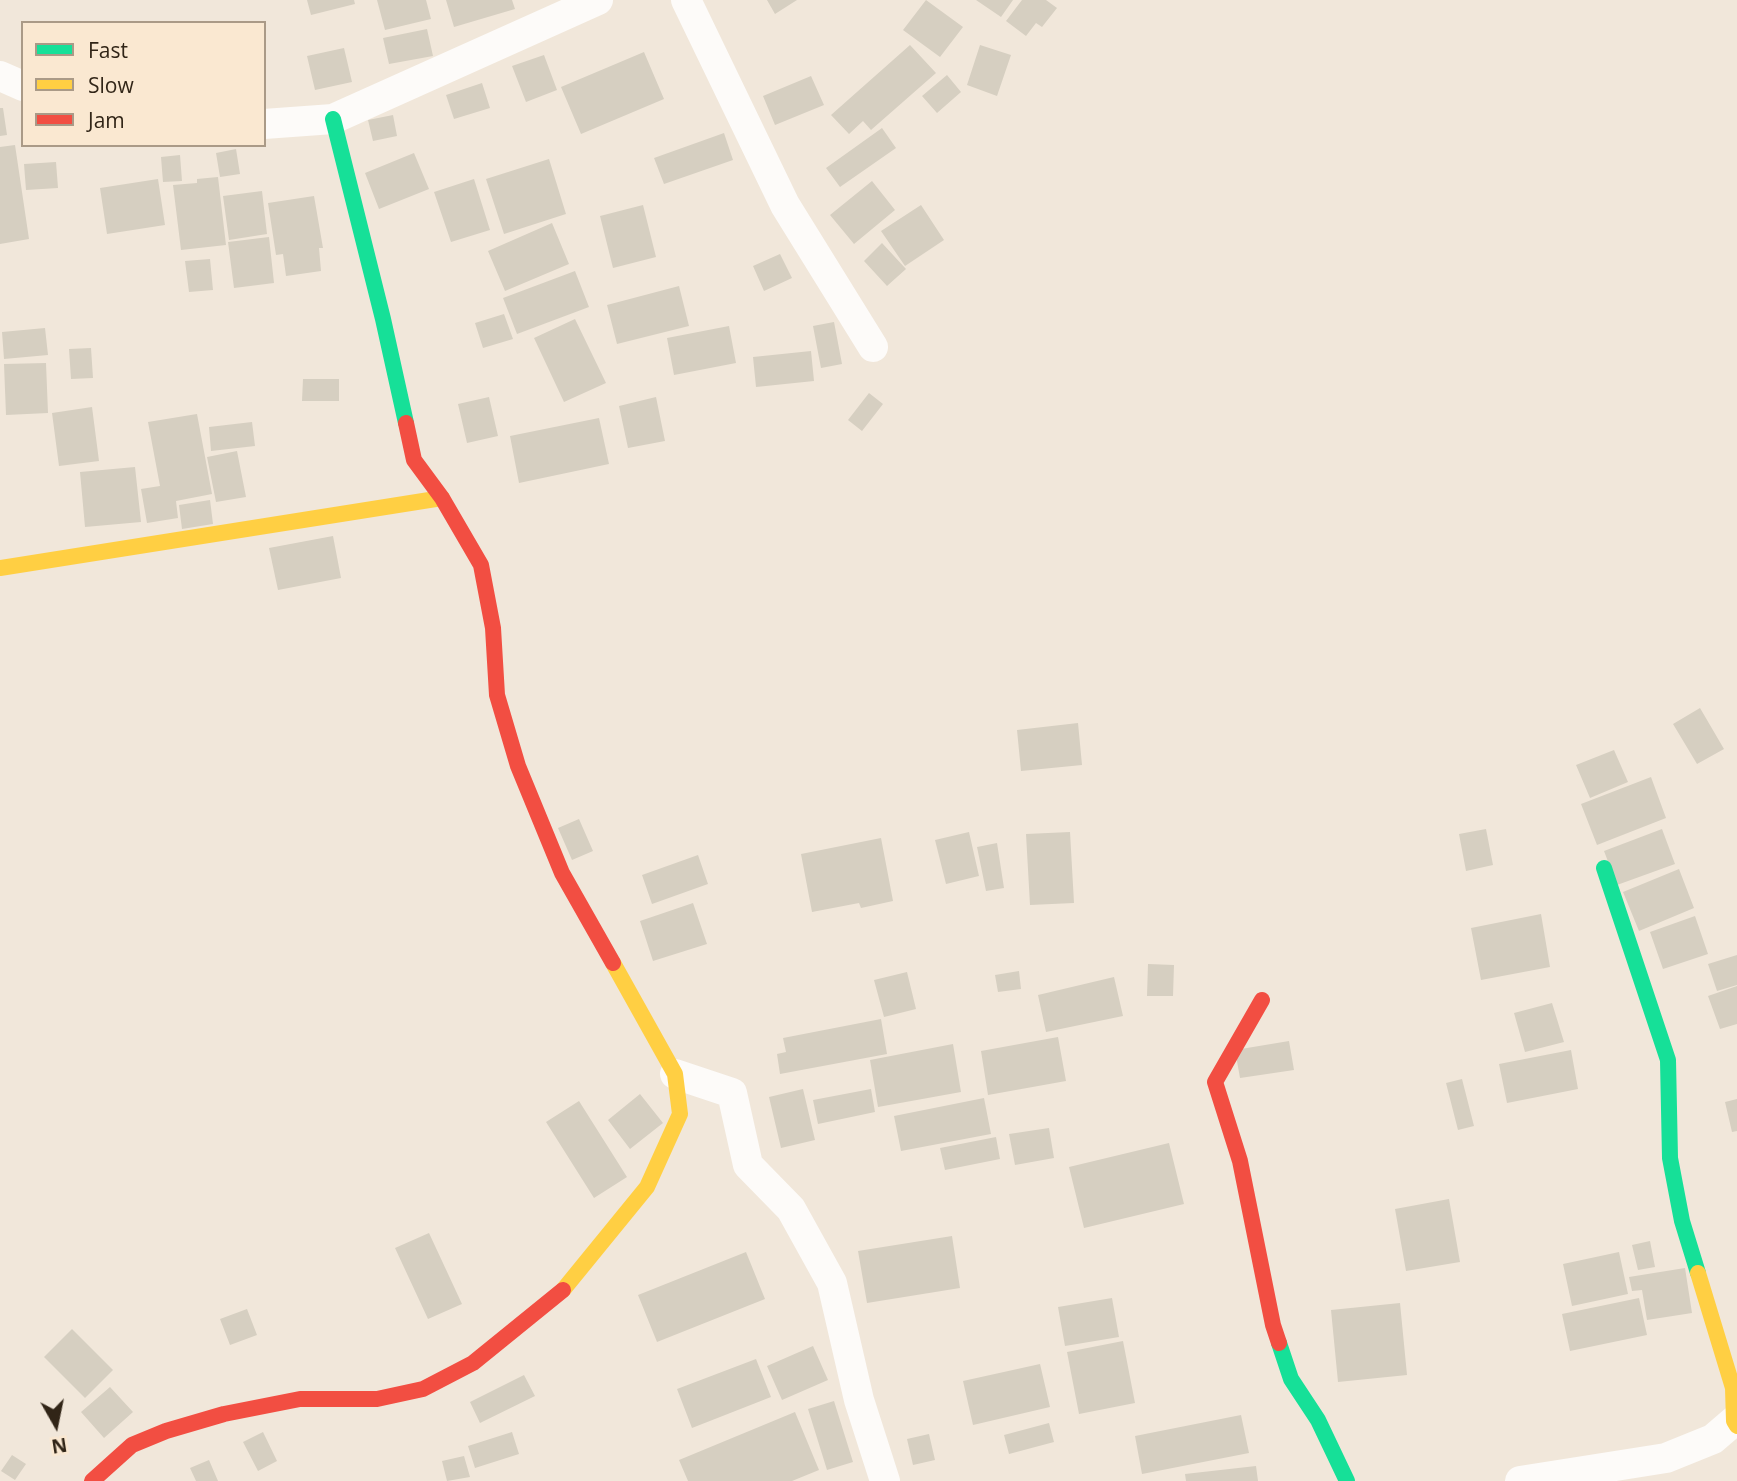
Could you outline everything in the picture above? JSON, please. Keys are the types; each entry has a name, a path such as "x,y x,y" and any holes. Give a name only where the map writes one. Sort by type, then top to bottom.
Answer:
{"street":[{"path":"266,124 333,119 598,0"},
{"path":"686,0 785,205 873,346"},
{"path":"0,76 21,85"},
{"path":"92,1481 132,1445 166,1432 224,1414 300,1399 377,1399 424,1389 472,1363 559,1293 577,1272 646,1187 680,1114 675,1074 562,873 517,766 497,695 494,628 481,565 442,498 414,460 383,319 333,119"},
{"path":"0,568 442,498"},
{"path":"1520,1481 1666,1458 1713,1439 1736,1423 1735,1386 1682,1221 1670,1158 1668,1060 1604,868"},
{"path":"1262,1000 1215,1082 1240,1161 1273,1325 1291,1379 1318,1420 1347,1481"},
{"path":"675,1074 732,1093"},
{"path":"680,1114 732,1093"},
{"path":"732,1093 748,1165 791,1209 832,1283 859,1400 885,1481"}],"building":[{"path":"307,0 354,0 355,4 311,15"},
{"path":"377,0 426,0 431,19 385,30"},
{"path":"446,0 512,0 515,9 454,27"},
{"path":"767,0 797,0 775,14"},
{"path":"926,0 963,27 940,57 903,30"},
{"path":"976,0 1013,0 1001,17"},
{"path":"1022,0 1046,0 1057,8 1042,27 1036,23 1026,36 1006,21"},
{"path":"427,29 433,56 389,64 383,38"},
{"path":"910,45 936,73 871,130 863,121 849,134 831,115"},
{"path":"980,45 1011,55 997,96 967,85"},
{"path":"344,48 352,82 315,90 307,56"},
{"path":"644,52 664,99 581,134 561,87"},
{"path":"544,55 557,90 526,102 512,66"},
{"path":"947,75 961,92 937,113 922,96"},
{"path":"811,76 824,105 775,125 763,96"},
{"path":"482,83 490,108 454,119 446,95"},
{"path":"0,108 3,108 7,135 0,136"},
{"path":"393,115 397,136 373,141 368,120"},
{"path":"882,128 896,148 840,187 826,168"},
{"path":"724,133 733,160 664,184 654,158"},
{"path":"15,145 29,239 0,244 0,147"},
{"path":"236,149 240,174 220,177 216,153"},
{"path":"414,153 429,189 379,209 365,173"},
{"path":"180,155 182,181 163,182 161,157"},
{"path":"549,159 566,214 504,234 486,179"},
{"path":"56,162 58,188 26,190 24,164"},
{"path":"218,177 226,245 181,250 173,185 197,183 197,179"},
{"path":"158,179 165,225 107,234 100,188"},
{"path":"474,179 490,230 451,242 434,192"},
{"path":"872,181 895,210 854,244 830,215"},
{"path":"262,191 267,234 229,240 223,196"},
{"path":"314,196 323,248 319,248 321,271 286,276 283,254 276,255 268,203"},
{"path":"643,205 656,257 613,268 600,216"},
{"path":"921,205 944,240 905,266 881,231"},
{"path":"552,223 569,264 505,291 488,251"},
{"path":"269,237 274,283 234,288 228,242"},
{"path":"882,243 906,269 887,286 864,261"},
{"path":"780,254 792,278 764,291 753,266"},
{"path":"210,259 213,290 189,292 185,261"},
{"path":"575,271 589,307 517,334 503,298"},
{"path":"679,286 689,326 617,344 607,305"},
{"path":"504,314 513,339 483,348 475,323"},
{"path":"575,319 606,383 564,402 534,338"},
{"path":"834,322 842,364 821,368 813,326"},
{"path":"729,326 736,363 674,375 667,338"},
{"path":"45,328 48,355 4,359 2,332"},
{"path":"91,348 93,378 71,379 69,349"},
{"path":"811,351 814,381 756,387 753,357"},
{"path":"46,363 48,413 6,415 4,364"},
{"path":"303,379 339,379 339,401 302,401"},
{"path":"869,393 883,404 862,431 848,420"},
{"path":"489,397 498,436 467,443 458,404"},
{"path":"656,397 665,441 628,448 619,406"},
{"path":"92,407 99,461 59,466 52,413"},
{"path":"197,414 212,494 176,501 178,518 147,523 141,489 160,486 148,422"},
{"path":"599,418 609,464 519,483 510,436"},
{"path":"252,422 255,446 211,451 209,427"},
{"path":"237,451 246,497 216,502 207,457"},
{"path":"135,467 141,522 85,527 80,472"},
{"path":"210,500 213,524 182,529 179,505"},
{"path":"333,536 341,578 278,590 269,548"},
{"path":"1700,708 1724,749 1697,764 1673,724"},
{"path":"1078,723 1082,765 1021,771 1017,730"},
{"path":"1614,750 1628,782 1590,798 1576,765"},
{"path":"1651,777 1666,818 1597,845 1581,804"},
{"path":"579,819 593,851 572,860 558,828"},
{"path":"1486,829 1493,865 1466,871 1459,834"},
{"path":"1662,829 1675,864 1617,885 1604,851"},
{"path":"969,832 979,876 946,884 935,840"},
{"path":"1070,832 1074,903 1030,905 1026,834"},
{"path":"881,838 893,901 861,908 859,903 812,912 801,854"},
{"path":"997,843 1004,888 986,891 977,847"},
{"path":"698,855 708,884 652,904 642,875"},
{"path":"1679,869 1694,908 1639,931 1623,892"},
{"path":"693,903 707,944 653,961 640,921"},
{"path":"1541,914 1550,967 1481,980 1471,928"},
{"path":"1695,916 1708,954 1663,969 1650,932"},
{"path":"1737,955 1737,985 1717,991 1708,964"},
{"path":"1148,964 1174,965 1173,996 1147,996"},
{"path":"1019,971 1021,989 998,992 995,975"},
{"path":"907,972 916,1009 884,1017 874,980"},
{"path":"1114,977 1123,1016 1046,1032 1038,995"},
{"path":"1737,986 1737,1024 1720,1029 1708,996"},
{"path":"1552,1003 1564,1042 1525,1052 1514,1013"},
{"path":"881,1019 887,1054 780,1074 777,1054 786,1052 783,1038"},
{"path":"1058,1037 1066,1081 988,1095 981,1051"},
{"path":"1289,1041 1294,1070 1240,1078 1235,1050"},
{"path":"953,1044 961,1092 878,1107 870,1060"},
{"path":"1571,1050 1578,1089 1507,1103 1499,1064"},
{"path":"1462,1079 1474,1126 1458,1130 1446,1083"},
{"path":"803,1089 815,1140 781,1148 769,1097"},
{"path":"871,1089 875,1112 818,1124 813,1100"},
{"path":"640,1094 663,1123 630,1149 608,1120"},
{"path":"984,1098 991,1134 901,1151 894,1116"},
{"path":"1737,1099 1737,1131 1732,1132 1725,1102"},
{"path":"579,1101 627,1177 594,1198 546,1122"},
{"path":"1049,1128 1054,1158 1015,1165 1009,1134"},
{"path":"996,1137 1000,1159 945,1170 940,1148"},
{"path":"1169,1143 1184,1204 1084,1228 1069,1167"},
{"path":"1449,1199 1460,1262 1406,1271 1395,1209"},
{"path":"429,1233 462,1304 428,1319 395,1248"},
{"path":"952,1236 960,1288 867,1303 858,1251"},
{"path":"1650,1241 1655,1267 1638,1270 1632,1245"},
{"path":"746,1252 765,1299 657,1342 638,1295"},
{"path":"1619,1252 1628,1294 1572,1306 1563,1264"},
{"path":"1685,1268 1692,1313 1647,1320 1642,1290 1632,1291 1629,1277"},
{"path":"1112,1298 1119,1337 1065,1346 1058,1307"},
{"path":"1639,1298 1647,1335 1570,1351 1562,1314"},
{"path":"1400,1303 1407,1375 1338,1382 1331,1310"},
{"path":"247,1309 257,1335 230,1345 220,1319"},
{"path":"72,1329 113,1370 85,1398 44,1357"},
{"path":"1123,1341 1135,1403 1079,1414 1067,1352"},
{"path":"813,1346 828,1380 782,1400 767,1366"},
{"path":"756,1359 771,1397 692,1428 677,1389"},
{"path":"1040,1364 1050,1407 973,1425 963,1381"},
{"path":"524,1375 535,1396 480,1423 470,1402"},
{"path":"110,1387 133,1412 104,1438 81,1412"},
{"path":"834,1401 853,1462 827,1470 808,1409"},
{"path":"795,1412 819,1470 792,1481 688,1481 679,1460"},
{"path":"1241,1415 1249,1453 1142,1474 1135,1436"},
{"path":"1049,1423 1054,1442 1009,1454 1004,1435"},
{"path":"263,1432 277,1461 258,1471 243,1442"},
{"path":"512,1432 519,1454 475,1468 468,1446"},
{"path":"929,1434 935,1460 913,1465 907,1439"},
{"path":"12,1455 26,1464 15,1480 1,1471"},
{"path":"464,1456 470,1477 447,1481 442,1461"},
{"path":"209,1460 218,1481 196,1481 190,1468"},
{"path":"1256,1466 1258,1481 1186,1481 1185,1474"}],"traffic: fast":[{"path":"333,119 406,423"},
{"path":"1604,868 1668,1060 1670,1158 1682,1221 1698,1273"},
{"path":"1279,1343 1291,1379 1318,1420 1347,1481"}],"traffic: slow":[{"path":"0,568 442,498"},
{"path":"563,1290 647,1187 680,1114 675,1074 613,963"},
{"path":"1698,1273 1733,1388 1734,1421 1737,1426"}],"traffic: jam":[{"path":"406,423 414,460 442,498 481,565 493,628 497,695 518,766 562,873 613,963"},
{"path":"1262,1000 1215,1082 1240,1161 1279,1343"},
{"path":"92,1481 132,1445 166,1431 224,1414 300,1399 377,1399 423,1389 473,1363 563,1290"}]}
